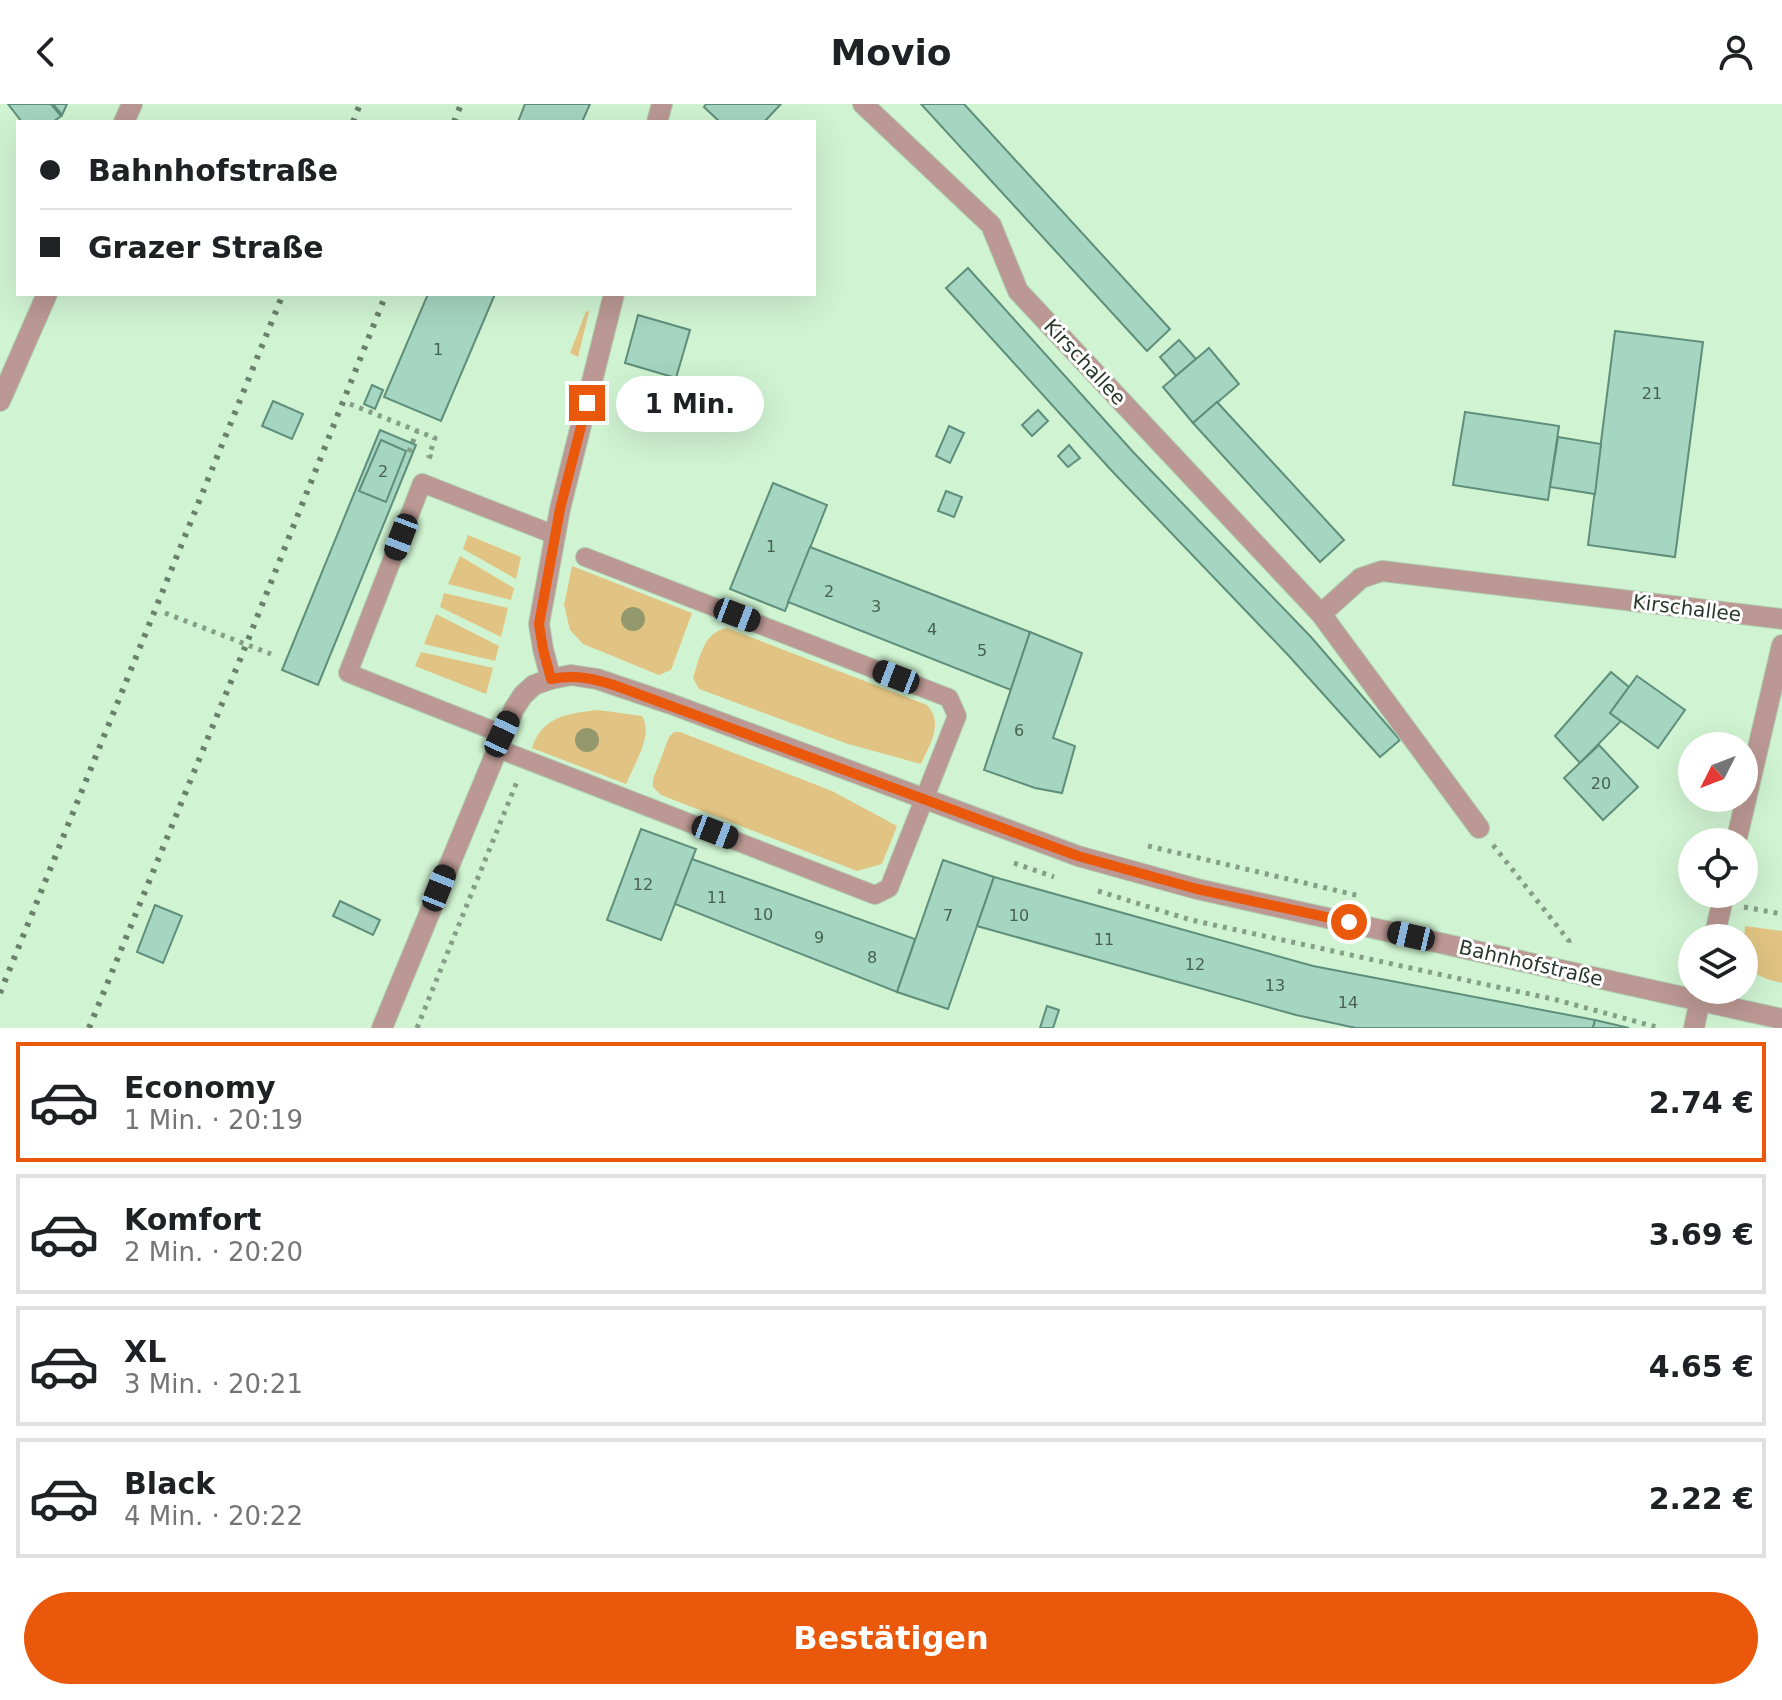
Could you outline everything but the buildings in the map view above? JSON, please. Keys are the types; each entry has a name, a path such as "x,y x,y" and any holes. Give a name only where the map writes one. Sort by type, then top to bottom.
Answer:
{"street":[{"name":"Kirschallee","path":"863,104 991,225 1018,291 1321,614 1479,828"},
{"path":"0,401 46,296"},
{"path":"382,1028 499,741 523,695 534,685 551,679 539,624 555,535 614,296"},
{"name":"Kirschallee","path":"1321,614 1361,578 1382,571 1782,619"},
{"path":"1739,828 1782,645"},
{"name":"Bahnhofstraße","path":"551,679 571,675 597,679 1078,856 1197,889 1678,990"},
{"path":"1694,1028 1698,1004"},
{"name":"Bahnhofstraße","path":"1731,1004 1782,1019"}],"lane":[{"path":"555,535 422,483 348,673 499,741 526,759 875,895 889,888 957,716 949,698 585,557"}],"path":[{"path":"350,404 435,438 429,456 443,462"},
{"path":"409,452 417,431"},
{"path":"165,613 271,654"},
{"path":"417,1028 526,759"},
{"path":"1479,828 1569,943 1554,942"},
{"path":"1143,845 1371,899"},
{"path":"1758,907 1782,914"}],"shaded area":[{"path":"586,311 589,312 578,357 570,353"},
{"path":"468,535 521,557 516,579 463,549"},
{"path":"460,556 514,588 511,600 448,584"},
{"path":"572,566 692,613 671,670 659,675 583,644 570,630 564,605"},
{"path":"444,593 508,608 501,637 440,607"},
{"path":"436,614 499,646 495,661 424,644"},
{"path":"727,628 927,705 935,727 921,764 848,744 699,689 693,678 704,647 719,630"},
{"path":"421,652 493,668 486,694 415,666"},
{"path":"598,710 642,716 646,732 642,750 626,784 532,748 542,729 558,718"},
{"path":"674,732 832,791 897,826 882,864 857,871 661,795 653,787 653,779 669,737"},
{"path":"1758,928 1782,931 1782,983 1760,976"}],"railway":[{"path":"354,120 360,104"},
{"path":"455,120 461,104"},
{"path":"0,993 282,296"},
{"path":"89,1028 385,296"}],"route":[{"path":"587,403 560,509 539,624 551,679 571,675 597,679 1078,856 1197,889 1349,922"}]}
